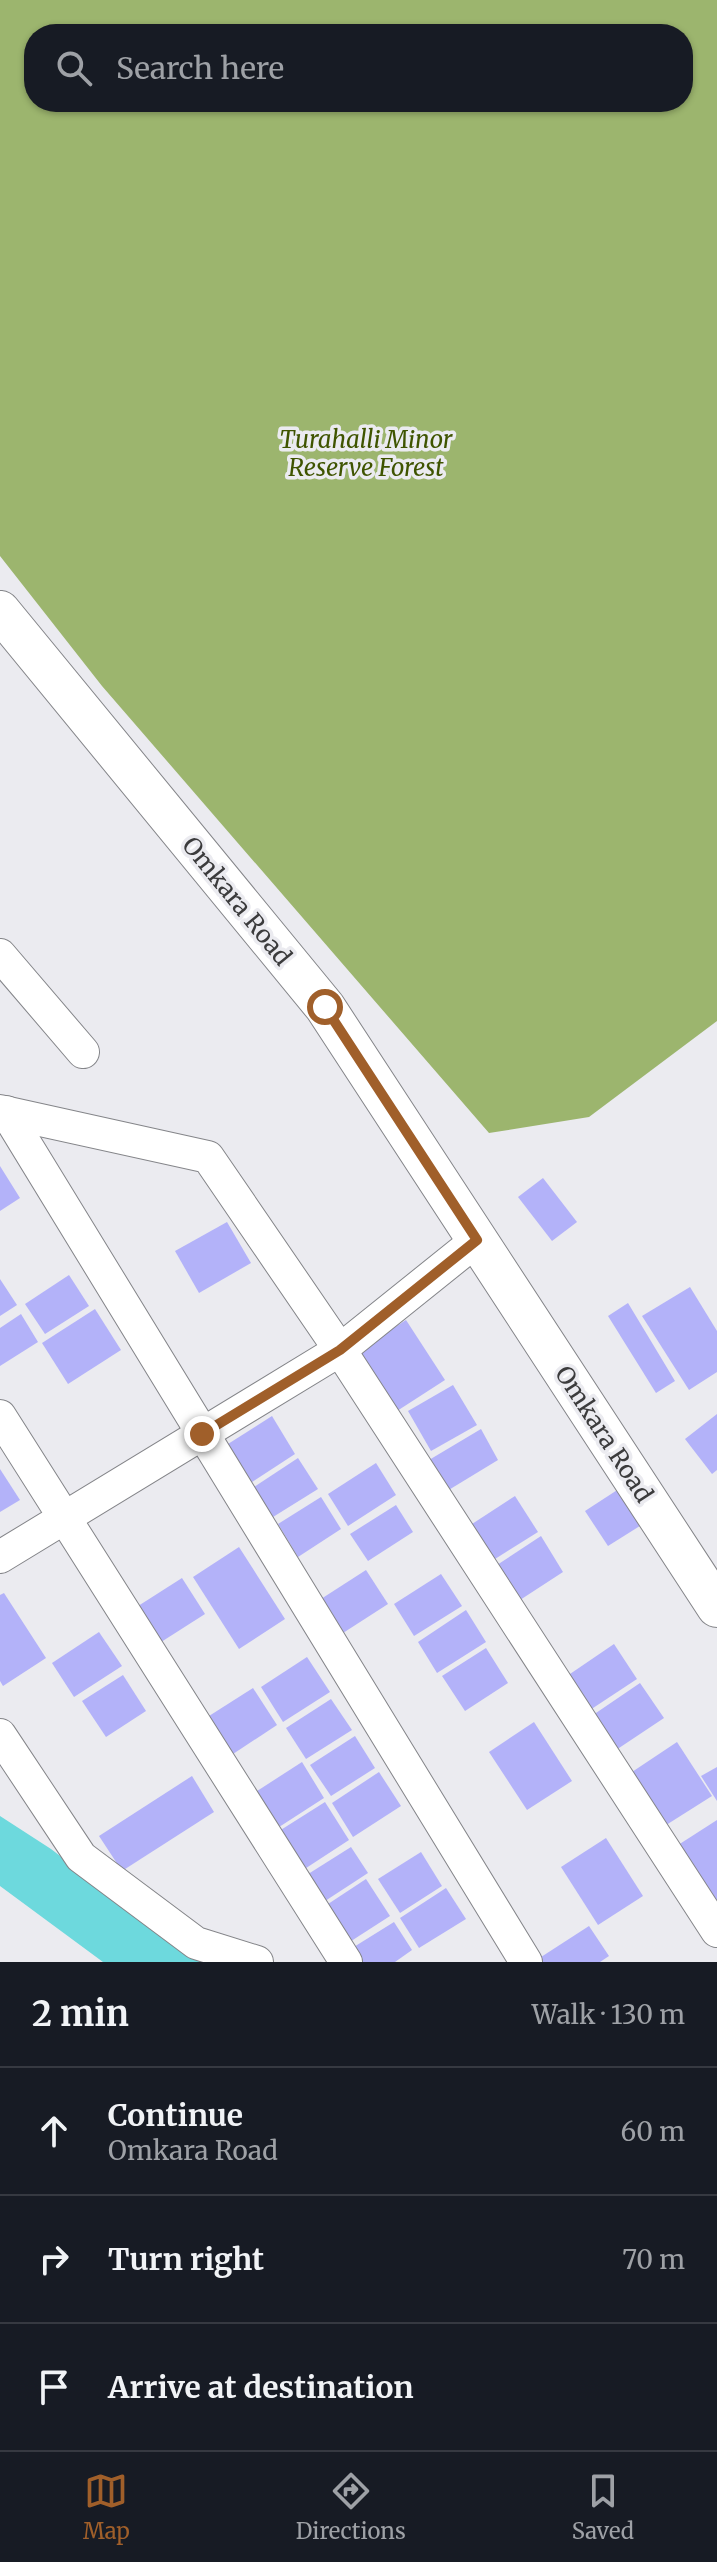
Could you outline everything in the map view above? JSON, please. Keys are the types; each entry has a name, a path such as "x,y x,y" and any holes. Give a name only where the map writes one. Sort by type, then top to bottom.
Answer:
{"street":[{"name":"Omkara Road","path":"0,611 325,1007 713,1592"},
{"path":"0,955 83,1052"},
{"path":"3,1112 208,1157 340,1350 717,1931"},
{"path":"3,1112 526,1962"},
{"path":"0,1557 340,1350 477,1240"},
{"path":"0,1416 346,1962"},
{"path":"0,1735 81,1857 196,1943 257,1962"}],"green space":[{"name":"Turahalli Minor Reserve Forest","path":"0,0 717,0 717,1021 589,1117 489,1133 102,686 0,556"}],"water":[{"path":"0,1816 51,1849 177,1945 229,1962 103,1962 0,1886"}],"building":[{"path":"0,1166 20,1198 0,1211"},
{"path":"543,1178 577,1222 552,1241 518,1197"},
{"path":"227,1222 251,1263 199,1293 175,1251"},
{"path":"69,1275 89,1306 45,1334 25,1304"},
{"path":"0,1279 17,1305 0,1316"},
{"path":"690,1287 717,1331 717,1372 689,1390 642,1316"},
{"path":"628,1303 675,1381 656,1393 608,1316"},
{"path":"95,1309 121,1350 68,1384 42,1343"},
{"path":"21,1314 38,1342 0,1366 0,1328"},
{"path":"406,1320 445,1380 397,1411 358,1351"},
{"path":"453,1385 477,1425 431,1451 408,1411"},
{"path":"717,1414 717,1470 712,1474 685,1439"},
{"path":"272,1416 295,1454 252,1482 228,1444"},
{"path":"481,1429 498,1460 447,1491 429,1460"},
{"path":"298,1458 318,1489 273,1517 254,1487"},
{"path":"376,1463 396,1495 348,1526 328,1494"},
{"path":"0,1469 20,1500 0,1512"},
{"path":"628,1483 651,1519 608,1546 585,1511"},
{"path":"515,1496 538,1532 495,1559 472,1524"},
{"path":"321,1497 341,1529 298,1557 278,1524"},
{"path":"396,1505 413,1532 368,1561 350,1534"},
{"path":"541,1536 563,1572 520,1600 497,1565"},
{"path":"239,1547 285,1619 239,1649 193,1577"},
{"path":"366,1570 388,1604 343,1633 321,1599"},
{"path":"441,1574 462,1606 414,1636 394,1604"},
{"path":"182,1578 205,1614 158,1644 135,1608"},
{"path":"4,1593 46,1658 3,1686 0,1681 0,1595"},
{"path":"466,1610 486,1642 437,1673 418,1642"},
{"path":"99,1632 122,1666 74,1697 52,1663"},
{"path":"614,1644 637,1679 590,1710 567,1676"},
{"path":"486,1648 508,1683 465,1711 442,1676"},
{"path":"307,1657 330,1692 283,1722 261,1687"},
{"path":"123,1675 146,1711 106,1737 82,1701"},
{"path":"640,1683 664,1718 616,1750 593,1715"},
{"path":"253,1688 277,1725 233,1754 209,1716"},
{"path":"331,1699 352,1730 306,1759 286,1728"},
{"path":"534,1722 572,1781 527,1810 489,1752"},
{"path":"355,1736 375,1768 331,1796 310,1765"},
{"path":"677,1742 712,1796 663,1827 629,1774"},
{"path":"302,1762 324,1798 276,1829 254,1793"},
{"path":"717,1767 717,1801 701,1776"},
{"path":"379,1772 401,1806 353,1837 332,1803"},
{"path":"192,1776 214,1812 122,1871 99,1836"},
{"path":"325,1802 349,1840 300,1872 276,1833"},
{"path":"717,1820 717,1907 675,1847"},
{"path":"606,1838 643,1896 598,1925 561,1867"},
{"path":"351,1847 368,1873 322,1903 305,1876"},
{"path":"421,1852 442,1886 400,1913 378,1879"},
{"path":"366,1879 390,1916 345,1945 322,1908"},
{"path":"446,1888 466,1919 419,1948 400,1918"},
{"path":"394,1922 412,1950 395,1962 356,1962 349,1950"},
{"path":"589,1926 609,1956 600,1962 540,1962 538,1959"}],"route":[{"path":"202,1434 340,1350 477,1240 325,1007"}]}
